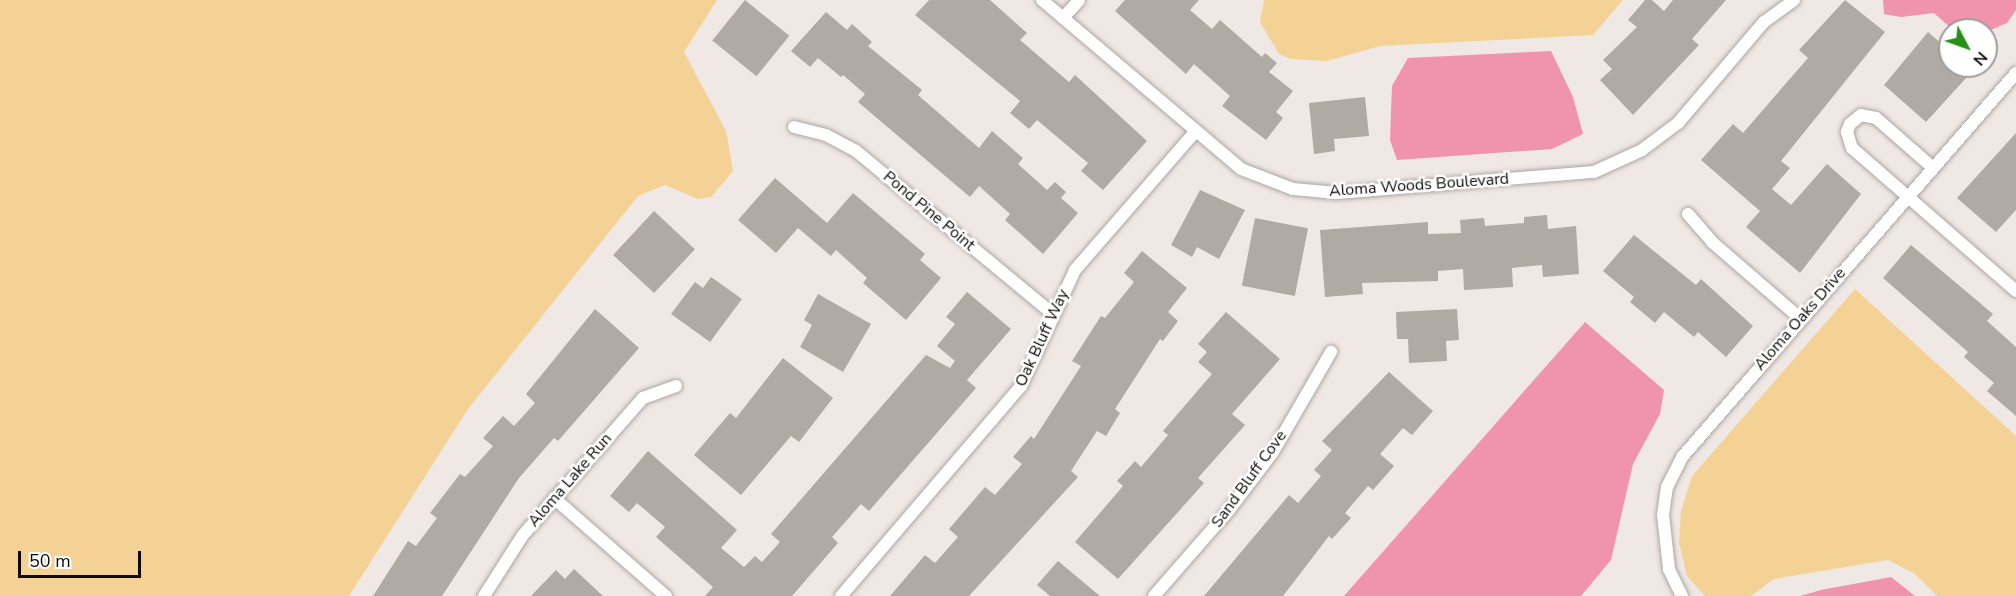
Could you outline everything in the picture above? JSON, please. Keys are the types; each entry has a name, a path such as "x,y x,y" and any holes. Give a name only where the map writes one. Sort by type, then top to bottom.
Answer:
{"street":[{"name":"Aloma Woods Boulevard","path":"1042,0 1194,133 1240,169 1264,180 1326,192 1594,172 1642,150 1678,123 1764,22 1794,0"},
{"path":"1063,18 1079,0"},
{"name":"Aloma Oaks Drive","path":"1682,596 1669,569 1663,542 1667,487 1683,456 1906,195 2016,73"},
{"path":"1932,167 1876,118 1861,115 1850,124 1847,132 1852,148 2016,291"},
{"name":"Pond Pine Point","path":"794,127 826,135 856,151 1053,314"},
{"name":"Oak Bluff Way","path":"842,596 1022,386 1075,270 1194,133"},
{"path":"1688,214 1712,242 1801,319"},
{"name":"Sand Bluff Cove","path":"1154,596 1230,510 1273,452 1331,352"},
{"name":"Aloma Lake Run","path":"484,596 523,535 643,398 676,386"},
{"path":"554,498 666,596"}],"shaded area":[{"path":"0,0 717,0 684,52 726,131 733,171 711,197 698,199 665,185 638,196 468,409 349,596 0,596"},
{"path":"1264,0 1623,0 1593,35 1380,46 1327,61 1291,59 1279,54 1260,22"},
{"path":"1883,0 2016,0 2016,10 2007,23 1998,27 1998,18 1940,18 1934,13 1901,17 1884,14"},
{"path":"1551,51 1573,97 1583,134 1552,149 1397,160 1390,140 1392,86 1408,58"},
{"path":"1855,289 2016,436 2016,596 1937,596 1915,574 1888,560 1774,579 1751,596 1705,596 1687,576 1679,543 1681,511 1692,476"},
{"path":"1585,322 1664,390 1660,414 1633,464 1611,560 1581,596 1344,596"},
{"path":"1891,577 1915,596 1800,596 1821,590"}],"building":[{"path":"745,0 789,36 757,76 712,40"},
{"path":"929,0 990,0 1027,33 1020,40 1069,82 1075,75 1147,141 1103,190 1081,171 1088,163 1037,120 1029,129 1010,113 1020,101 915,15"},
{"path":"1125,0 1199,0 1190,10 1212,29 1220,20 1262,57 1265,53 1277,63 1269,72 1293,91 1276,112 1283,118 1266,140 1222,106 1230,96 1194,64 1186,74 1115,11"},
{"path":"1645,0 1652,0 1664,11 1673,0 1726,0 1692,39 1699,45 1633,115 1600,80 1612,69 1603,60 1637,27 1628,20"},
{"path":"1845,0 1885,32 1781,161 1790,168 1772,189 1791,205 1827,164 1861,194 1800,273 1746,227 1760,211 1701,160 1733,124 1743,133 1808,58 1799,50"},
{"path":"826,12 847,30 852,24 872,42 868,46 922,90 918,95 979,148 992,131 1023,158 1018,164 1047,190 1055,182 1066,192 1061,198 1078,213 1043,254 1005,220 1010,214 979,186 970,197 858,102 865,94 843,75 841,77 818,58 810,67 791,51"},
{"path":"1928,32 1938,41 1938,78 1966,78 1926,122 1884,85"},
{"path":"1365,97 1369,136 1334,139 1335,151 1314,154 1309,103"},
{"path":"2016,133 2016,210 1996,232 1957,198"},
{"path":"775,178 827,223 853,193 925,254 920,260 941,278 906,320 863,283 867,278 836,250 831,256 798,228 776,253 738,220"},
{"path":"1200,190 1245,210 1219,259 1197,247 1192,257 1171,245"},
{"path":"654,211 695,249 654,293 613,255"},
{"path":"1547,215 1548,229 1576,226 1579,274 1543,277 1542,265 1512,268 1513,287 1464,290 1463,269 1438,271 1438,281 1362,283 1363,294 1325,297 1320,230 1428,222 1428,234 1461,233 1460,220 1484,218 1485,226 1524,223 1524,217"},
{"path":"1255,218 1308,228 1295,296 1242,286"},
{"path":"1634,235 1696,285 1701,279 1753,326 1726,357 1698,332 1694,337 1664,312 1655,323 1630,302 1634,297 1603,271"},
{"path":"1911,245 1993,314 1987,321 2016,347 2016,416 1987,391 1994,383 1964,357 1968,352 1883,278"},
{"path":"1142,251 1187,288 1168,312 1178,321 1163,341 1160,339 1115,409 1120,413 1106,436 1097,431 1071,471 1078,477 969,596 890,596 925,555 935,563 958,537 949,529 985,487 995,495 1022,464 1013,457 1031,436 1034,439 1081,366 1072,361 1101,316 1105,318 1134,282 1124,273"},
{"path":"711,277 742,299 710,342 671,314 695,282 703,288"},
{"path":"967,292 1011,329 967,380 976,388 869,511 861,504 832,537 838,543 792,596 705,596 713,587 656,537 665,527 637,503 629,512 610,496 648,451 737,530 721,548 744,567 755,556 762,562 780,542 771,534 926,355 950,368 955,361 937,346 955,324 946,317"},
{"path":"818,294 871,324 843,372 800,347 812,325 804,320"},
{"path":"595,309 639,348 558,441 554,438 519,478 442,596 373,596 408,541 416,546 437,518 430,513 460,474 465,477 493,446 483,438 503,416 514,426 535,403 526,394"},
{"path":"1457,309 1459,340 1446,341 1447,361 1409,363 1408,339 1397,339 1396,312"},
{"path":"1226,312 1280,359 1232,414 1245,425 1198,478 1204,483 1118,579 1075,542 1123,486 1117,481 1135,461 1141,467 1168,435 1163,431 1212,374 1198,362 1207,352 1198,344"},
{"path":"783,358 833,398 799,442 791,436 741,495 694,455 730,413 736,418"},
{"path":"1389,372 1433,411 1412,435 1403,428 1380,454 1394,466 1373,490 1368,486 1345,513 1351,518 1332,539 1329,536 1283,596 1204,596 1289,495 1298,503 1321,476 1314,470 1332,450 1322,441"},
{"path":"1058,561 1100,596 1050,596 1037,585"},
{"path":"574,569 603,596 531,596 556,570 565,579"}]}
